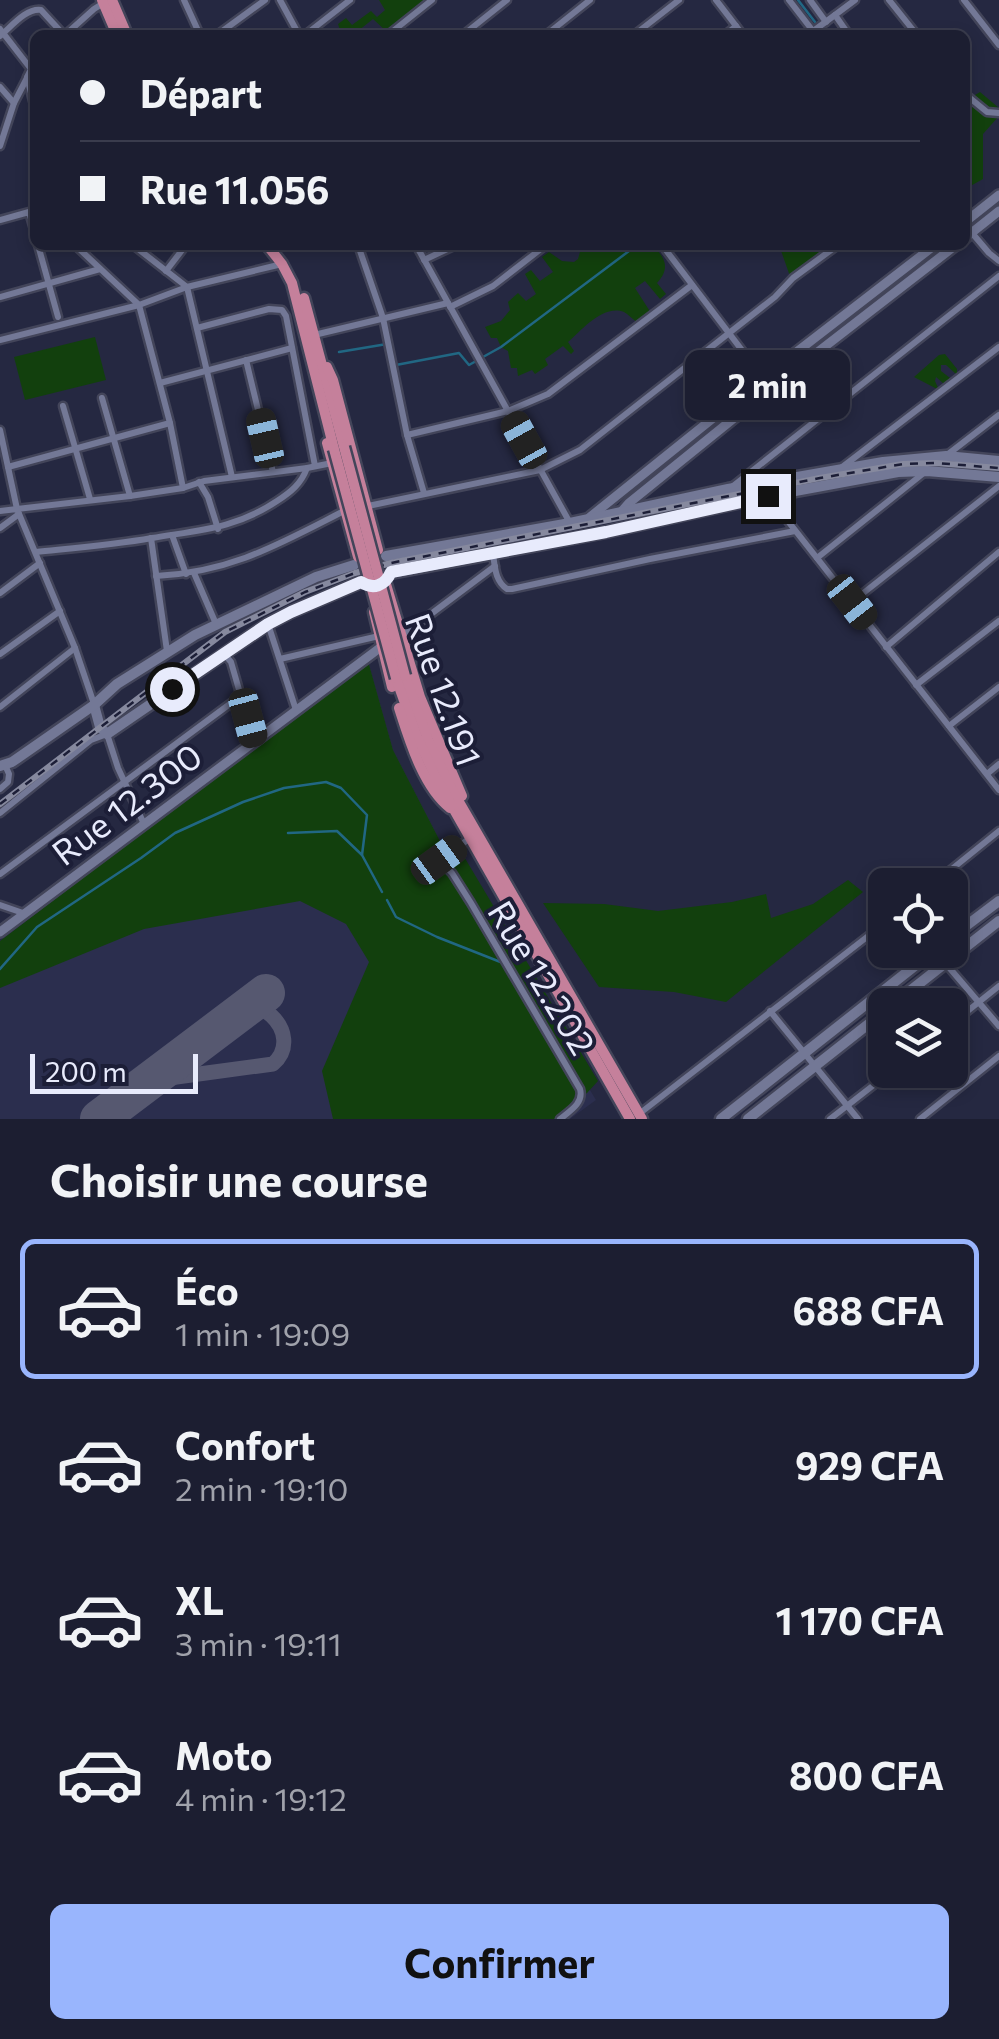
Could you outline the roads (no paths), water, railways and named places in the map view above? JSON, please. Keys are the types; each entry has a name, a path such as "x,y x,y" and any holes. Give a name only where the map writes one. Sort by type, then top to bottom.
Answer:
{"main road":[{"path":"106,1 115,30"},
{"path":"106,1 124,30"},
{"name":"Rue 12.191","path":"271,250 296,295 316,359 401,677 405,706 425,756 459,809 632,1117"},
{"name":"Rue 12.191","path":"280,250 300,285 314,335 316,359"},
{"path":"316,359 329,368 333,380 382,553 390,564 388,577 420,698 461,792 459,809 443,802 434,792 412,747 393,692 365,584 356,576 344,510 310,383 309,374 316,359"},
{"path":"2,766 167,652 216,624 356,561 367,551 382,553 570,523 902,458 946,456 999,461"},
{"path":"94,705 106,734 268,624 365,584 378,586 388,577 494,560 768,496 898,472 999,477"},
{"name":"Rue 12.191","path":"459,809 469,839 632,1117"},
{"path":"968,924 999,900"},
{"path":"968,945 999,921"},
{"path":"721,1119 912,968"},
{"path":"914,988 938,968"},
{"path":"896,981 901,988"},
{"path":"748,1119 868,1025"}],"street":[{"path":"184,0 198,30"},
{"path":"223,30 264,0"},
{"path":"280,0 299,30"},
{"path":"309,30 350,0"},
{"path":"394,30 432,0"},
{"path":"469,30 508,0"},
{"path":"552,30 590,0"},
{"path":"640,30 679,0"},
{"path":"716,0 739,30"},
{"path":"789,0 809,30"},
{"path":"810,0 826,22"},
{"path":"817,30 854,0"},
{"path":"890,0 913,30"},
{"path":"964,0 999,45"},
{"path":"70,30 106,1"},
{"path":"30,69 1,33 38,9 60,30"},
{"path":"835,15 846,30"},
{"path":"731,30 736,26"},
{"path":"0,146 30,72"},
{"path":"27,77 30,74"},
{"path":"27,77 30,89"},
{"path":"0,87 14,104"},
{"path":"970,98 987,112 999,113"},
{"path":"970,218 999,196"},
{"path":"0,220 29,212 30,216"},
{"path":"970,234 999,212"},
{"path":"970,236 999,261"},
{"path":"39,250 58,318"},
{"path":"81,250 139,305 183,488"},
{"path":"142,250 187,287 232,477"},
{"path":"166,271 182,250"},
{"path":"360,250 383,318 407,435 424,493"},
{"path":"419,250 570,523"},
{"path":"424,260 445,250"},
{"path":"314,335 449,305 492,286 539,250"},
{"path":"666,250 763,378"},
{"path":"368,506 540,470 580,450 831,250"},
{"path":"590,518 929,250"},
{"path":"622,510 770,388 949,250"},
{"path":"0,340 282,264"},
{"path":"0,296 101,269"},
{"path":"728,490 999,276"},
{"path":"407,435 508,412 548,394 692,285"},
{"path":"36,552 218,528 255,515 302,481 311,467 282,310 197,328"},
{"path":"839,470 999,347"},
{"path":"160,383 292,348"},
{"path":"246,360 274,472"},
{"path":"102,398 130,496"},
{"path":"62,406 90,499"},
{"path":"946,456 999,415"},
{"path":"8,468 170,422"},
{"path":"0,430 18,511 75,648 94,705"},
{"path":"0,511 130,496 332,462"},
{"path":"817,558 926,471"},
{"path":"199,482 218,528"},
{"path":"852,602 999,486"},
{"path":"768,496 999,790"},
{"path":"156,576 190,574 272,549 344,510"},
{"path":"0,528 18,511"},
{"path":"403,635 494,560 500,584 512,589 795,531"},
{"path":"172,535 216,624"},
{"path":"151,538 167,652"},
{"path":"886,647 999,552"},
{"path":"0,593 40,563"},
{"path":"0,654 60,611"},
{"path":"916,685 999,621"},
{"path":"268,624 296,710"},
{"path":"280,659 380,641"},
{"name":"Rue 12.300","path":"0,932 296,710 380,641"},
{"path":"0,706 75,648"},
{"path":"223,653 231,662 254,742"},
{"path":"949,726 999,688"},
{"path":"0,874 242,695"},
{"path":"0,814 92,740 106,734 144,824"},
{"path":"987,774 999,764"},
{"path":"0,789 8,782 9,774 2,766"},
{"path":"953,868 999,831"},
{"name":"Rue 12.202","path":"469,839 439,860 471,902 580,1089 577,1104 560,1119"},
{"path":"0,905 25,913"},
{"path":"632,1117 868,937"},
{"path":"951,968 999,1026"},
{"path":"968,1010 999,986"},
{"path":"770,1010 858,1119"},
{"path":"920,1119 999,1056"},
{"path":"830,1119 870,1088"}],"waterway":[{"path":"798,0 815,22"},
{"path":"483,357 630,250"},
{"path":"339,352 387,344"},
{"path":"394,360 396,365 459,353 469,365 478,360"},
{"path":"0,969 37,927 175,833 284,788 326,782 341,788 367,815 362,855 382,892"},
{"path":"288,833 337,831 362,855"},
{"path":"387,900 396,917 503,963"}],"railway":[{"path":"0,804 225,632 305,592 355,573 903,464 999,468"}]}
